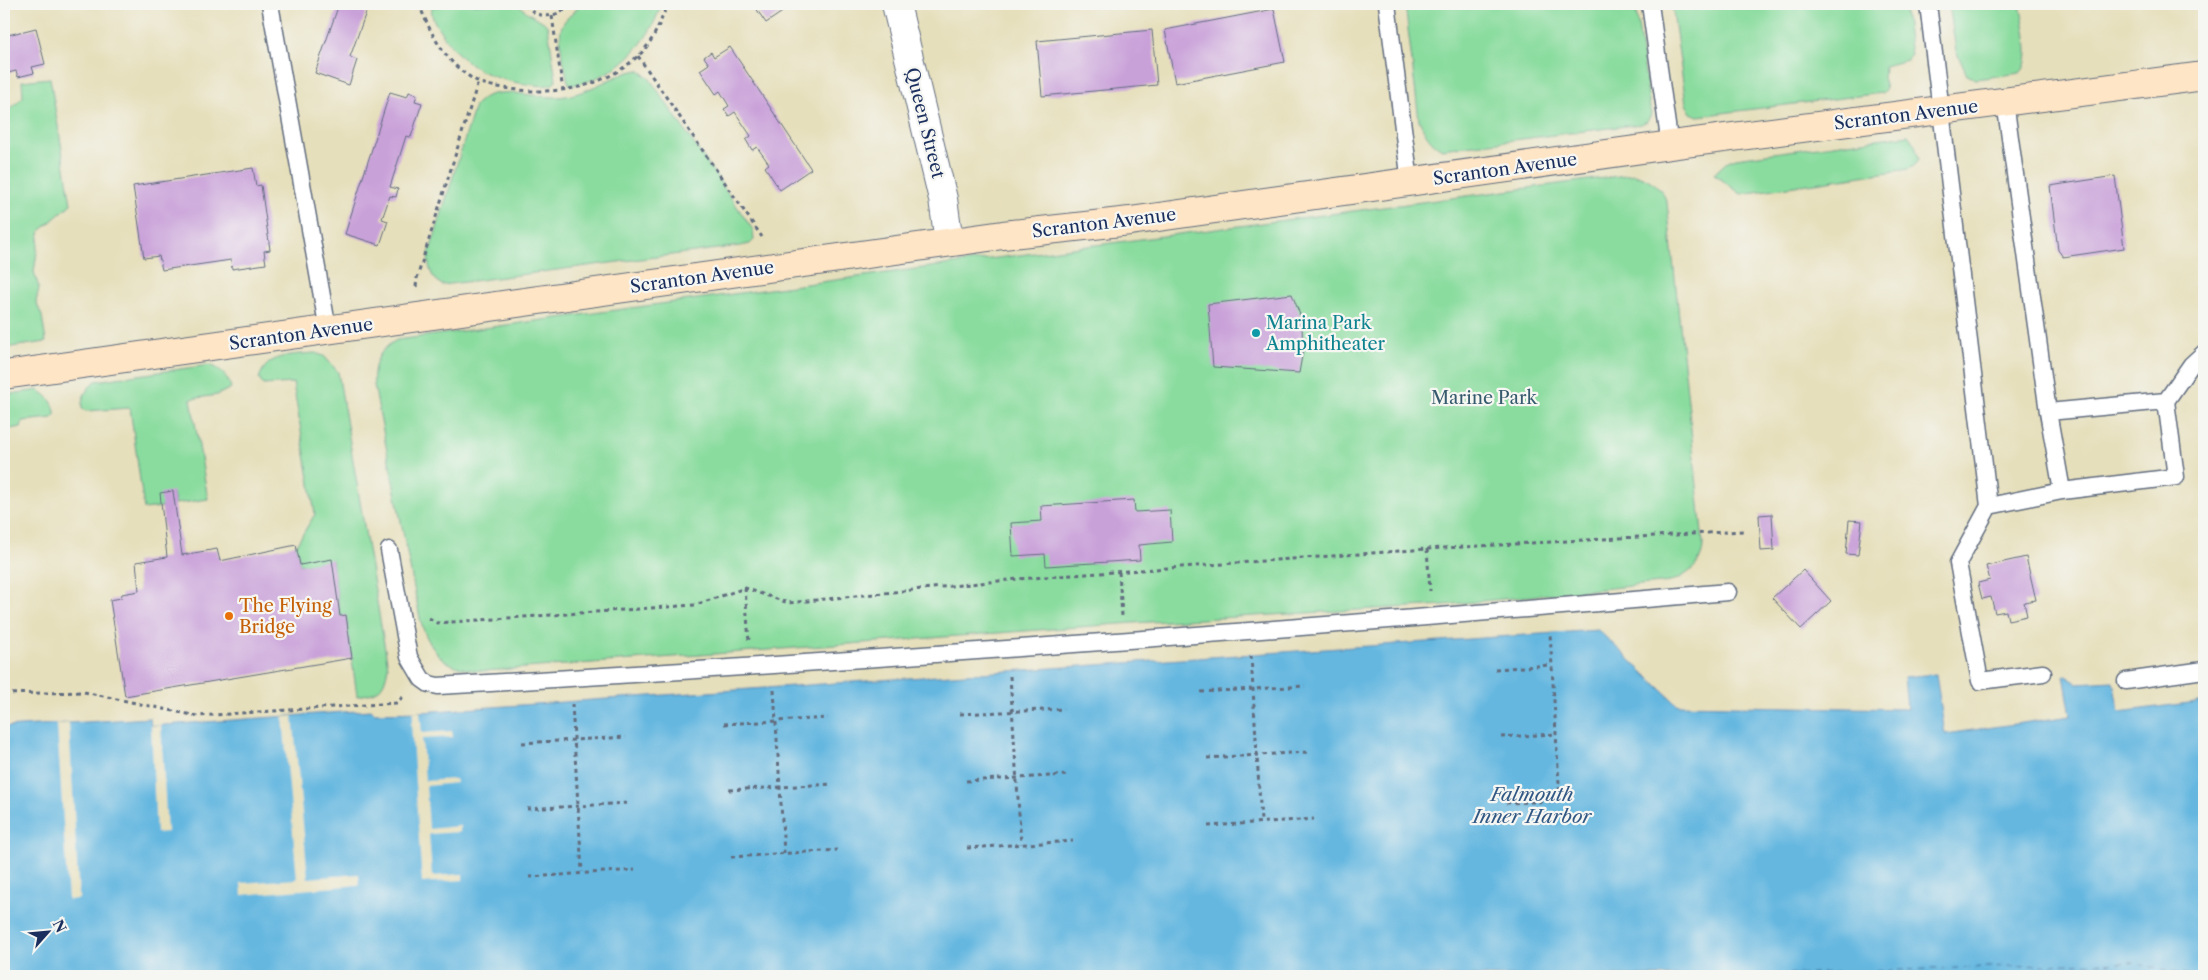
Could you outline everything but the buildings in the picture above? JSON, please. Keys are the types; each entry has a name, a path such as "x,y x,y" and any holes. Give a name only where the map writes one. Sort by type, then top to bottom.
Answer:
{"street":[{"name":"Queen Street","path":"896,4 943,199 949,242"},
{"name":"Scranton Avenue","path":"4,375 949,242 1130,221 1670,146 2204,76"}],"lane":[{"path":"270,4 328,330"},
{"path":"1387,4 1410,182"},
{"path":"1650,4 1670,146"},
{"path":"1928,4 1989,506 1958,563 1980,680 2043,673"},
{"path":"2005,102 2048,412 2062,491"},
{"path":"1989,506 2062,491 2176,477 2166,401 2191,365 2204,353"},
{"path":"2048,412 2166,401"},
{"path":"389,550 409,657 422,679 429,684 438,686 751,667 1432,618 1728,592"},
{"path":"2126,681 2204,670"}],"path":[{"path":"419,4 427,24 441,48 459,69 478,82 522,90 563,91 596,82 638,56 655,33 668,4"},
{"path":"526,4 530,9 539,14 552,16 563,11 570,4"},
{"path":"552,16 563,91"},
{"path":"638,56 762,238"},
{"path":"415,293 417,278 478,82"},
{"path":"400,613 423,612 437,623 695,605 745,588 788,603 1018,578 1427,549 1743,531"},
{"path":"1427,549 1432,618"},
{"path":"1119,572 1124,640"},
{"path":"745,588 751,667"},
{"path":"1506,803 1560,801 1549,608"},
{"path":"1251,653 1261,821"},
{"path":"1494,670 1552,665"},
{"path":"1010,676 1020,844"},
{"path":"4,694 84,692 197,716 396,703 422,679"},
{"path":"774,685 784,853"},
{"path":"1201,692 1305,686"},
{"path":"572,704 582,872"},
{"path":"960,714 1064,709"},
{"path":"724,724 828,718"},
{"path":"1501,738 1556,734"},
{"path":"522,743 626,737"},
{"path":"1207,758 1309,752"},
{"path":"966,781 1068,775"},
{"path":"729,790 832,784"},
{"path":"527,809 629,803"},
{"path":"1208,826 1314,819"},
{"path":"967,848 1073,841"},
{"path":"731,857 837,850"},
{"path":"529,877 635,870"}],"green space":[{"path":"453,4 519,4 527,12 542,21 548,27 556,80 553,84 536,85 512,82 488,74 467,62 449,44 435,23 432,14 432,7"},
{"path":"580,4 661,4 649,33 629,57 603,75 573,85 569,84 567,78 560,35 564,22"},
{"path":"1405,4 1635,4 1651,115 1646,122 1641,124 1442,149 1425,133 1419,120"},
{"path":"1672,4 1904,4 1911,55 1907,60 1884,66 1883,78 1886,88 1882,93 1698,116 1691,113 1686,104"},
{"path":"1949,4 2020,4 2027,50 2024,67 2020,73 1976,79 1967,75 1956,51"},
{"path":"639,70 649,78 753,230 754,240 750,244 740,246 442,285 438,282 431,273 428,257 475,106 482,99 501,93 545,97 566,96 588,90 618,76"},
{"path":"50,78 71,204 40,231 34,272 39,288 36,302 42,316 46,342 4,348 4,115 23,97 22,81"},
{"path":"1908,135 1915,145 1919,160 1909,169 1741,194 1714,174 1728,161 1736,158"},
{"name":"Marine Park","path":"1634,174 1655,184 1662,192 1667,203 1703,543 1701,557 1694,568 1670,582 1444,605 1133,623 484,671 460,667 443,659 431,645 421,623 374,385 374,371 378,358 386,348 397,340"},
{"path":"315,353 324,356 338,372 388,667 385,681 379,689 375,692 357,696 346,616 340,616 332,560 300,565 296,545 315,514 293,383 263,385 259,379 263,370 274,360 289,355"},
{"path":"209,365 223,374 231,388 217,395 191,399 208,499 175,504 173,492 162,507 144,509 130,408 86,411 82,409 82,405 87,390 96,381"},
{"path":"38,390 50,400 54,407 55,415 52,418 23,421 21,427 4,430 4,395"}],"water":[{"name":"Falmouth Inner Harbor","path":"1598,630 1678,705 1907,709 1904,677 1936,674 1945,734 2071,716 2064,675 2077,683 2113,681 2119,712 2204,701 2204,976 4,976 4,727 150,718 151,726 371,710 375,713 420,712"}],"pier":[{"path":"413,712 420,712 422,733 452,731 453,737 422,739 425,781 455,779 456,783 426,786 429,829 460,826 460,832 429,834 432,876 463,874 463,880 422,883 411,723 413,721"},
{"path":"293,716 308,878 359,874 359,885 242,895 241,883 297,879 283,717"},
{"path":"69,723 79,899 68,900 57,724"},
{"path":"161,725 167,832 156,833 151,726"}],"ferry route":[{"path":"1733,976 2128,962 2195,976"}],"place":[{"name":"Marina Park Amphitheater","path":"1256,333"},
{"name":"The Flying Bridge","path":"229,616"}]}
